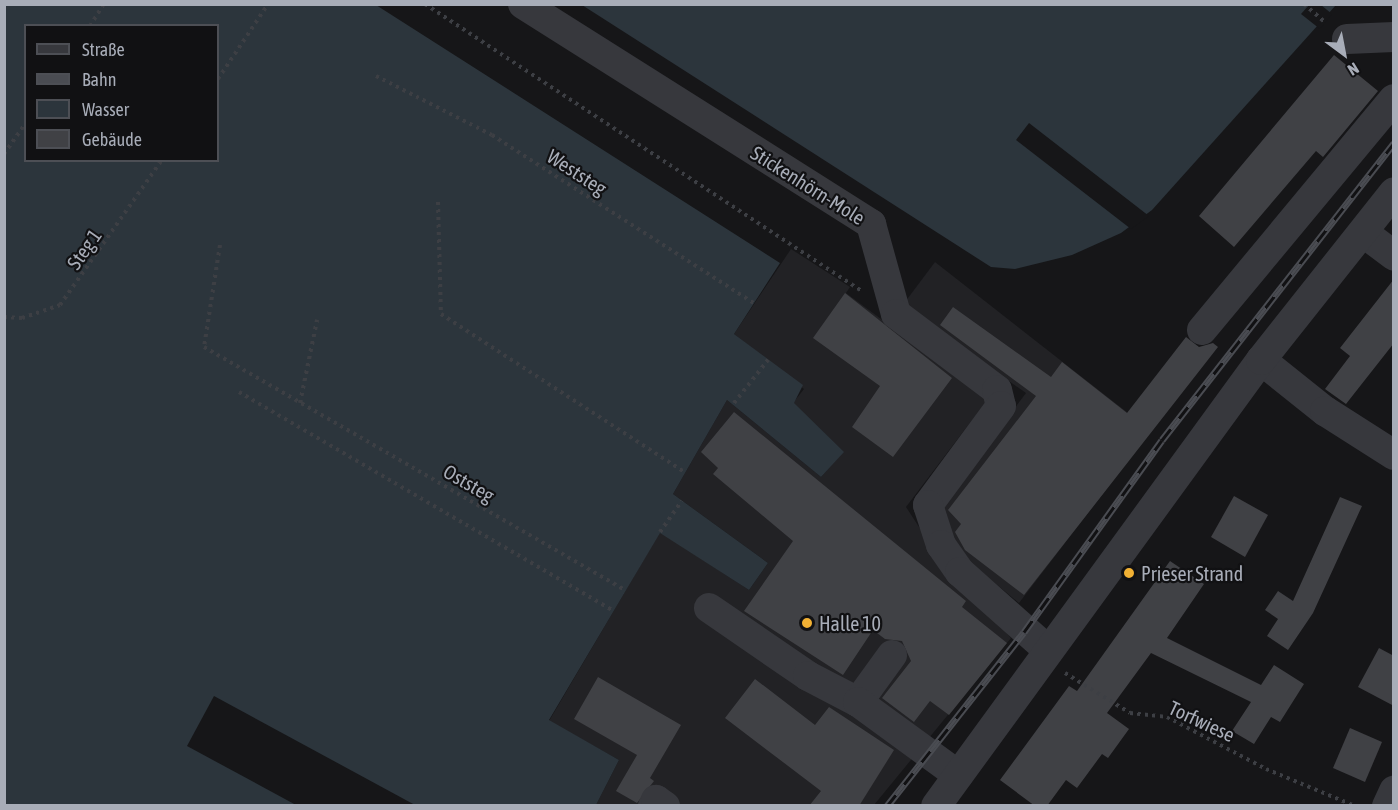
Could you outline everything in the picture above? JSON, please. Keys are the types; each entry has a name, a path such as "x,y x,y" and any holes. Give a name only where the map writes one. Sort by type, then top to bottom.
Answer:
{"street":[{"name":"Stickenhörn-Mole","path":"523,4 871,224 896,314"},
{"path":"1347,39 1394,38"},
{"path":"1202,330 1394,99"},
{"path":"936,806 1044,654 1261,360 1364,233 1394,192"},
{"path":"1364,233 1394,256"},
{"path":"896,314 997,390 1001,406 928,505 941,545 960,572 1044,654"},
{"path":"1261,360 1325,411 1394,455"},
{"path":"709,608 808,676 858,702 958,774"},
{"path":"858,702 892,655"},
{"path":"1387,806 1394,791"},
{"path":"653,806 656,800 665,806"}],"path":[{"path":"91,24 104,4"},
{"path":"219,78 268,4"},
{"path":"425,4 896,314"},
{"name":"Weststeg","path":"376,76 492,135 754,304"},
{"path":"4,153 24,125"},
{"name":"Steg 1","path":"4,316 22,318 60,304 161,162"},
{"path":"438,202 441,314 684,472"},
{"name":"Oststeg","path":"220,245 204,347 623,590"},
{"path":"300,403 317,320"},
{"path":"734,403 768,360"},
{"path":"239,392 611,609"},
{"path":"660,532 682,501"},
{"name":"Torfwiese","path":"1044,654 1131,713 1167,717 1266,769 1354,806"}],"shaded area":[{"path":"791,249 850,287 846,293 985,396 985,403 906,507 938,556 1011,638 874,805 596,805 619,760 549,721 660,532 749,590 768,563 673,494 727,400 821,477 843,452 793,403 804,389 734,334"},
{"path":"935,262 1151,431 1019,603 949,545 943,504 1026,393 902,306"}],"water":[{"path":"5,5 376,5 780,263 734,334 803,385 794,403 844,452 821,477 727,400 673,494 768,563 749,590 660,533 549,720 619,760 596,805 5,806"},
{"path":"582,5 1336,5 1152,210 1121,233 1072,255 1015,269 991,267"}],"pier":[{"path":"1309,5 1321,5 1332,14 1320,29 1301,14"},
{"path":"1029,123 1149,216 1131,229 1016,140"},
{"path":"214,696 415,805 296,805 187,746"}],"building":[{"path":"1334,55 1378,91 1323,157 1316,151 1234,247 1199,216"},
{"path":"1394,279 1394,343 1346,404 1325,389 1350,356 1340,348"},
{"path":"845,293 952,378 893,457 852,427 880,386 813,338"},
{"path":"953,307 1051,377 1062,362 1127,413 1186,337 1199,347 1213,343 1218,347 1024,595 965,550 955,532 961,524 948,510 1036,396 940,325"},
{"path":"734,412 966,601 962,607 1007,643 949,715 930,701 914,722 882,698 911,661 902,641 885,639 873,630 843,675 744,611 793,541 713,474 718,468 701,452"},
{"path":"1234,496 1268,515 1245,557 1211,537"},
{"path":"1340,497 1362,506 1313,613 1288,650 1267,636 1278,619 1265,610 1278,591 1293,601"},
{"path":"1170,561 1204,584 1167,638 1261,685 1274,665 1304,684 1280,722 1271,717 1254,744 1232,731 1251,702 1151,653 1107,713 1129,729 1108,758 1102,754 1077,788 1066,780 1047,806 1035,806 1000,780 1069,686 1077,691"},
{"path":"1379,648 1394,656 1394,706 1358,687"},
{"path":"598,677 681,725 650,778 654,781 637,803 616,791 637,755 574,719"},
{"path":"755,679 815,725 829,707 894,750 859,806 809,806 821,791 725,718"},
{"path":"1350,728 1382,742 1365,782 1333,768"}],"railway":[{"path":"887,806 1024,632 1162,440 1394,143"}],"place":[{"name":"Prieser Strand","path":"1129,573"},
{"name":"Halle 10","path":"807,623"}]}
